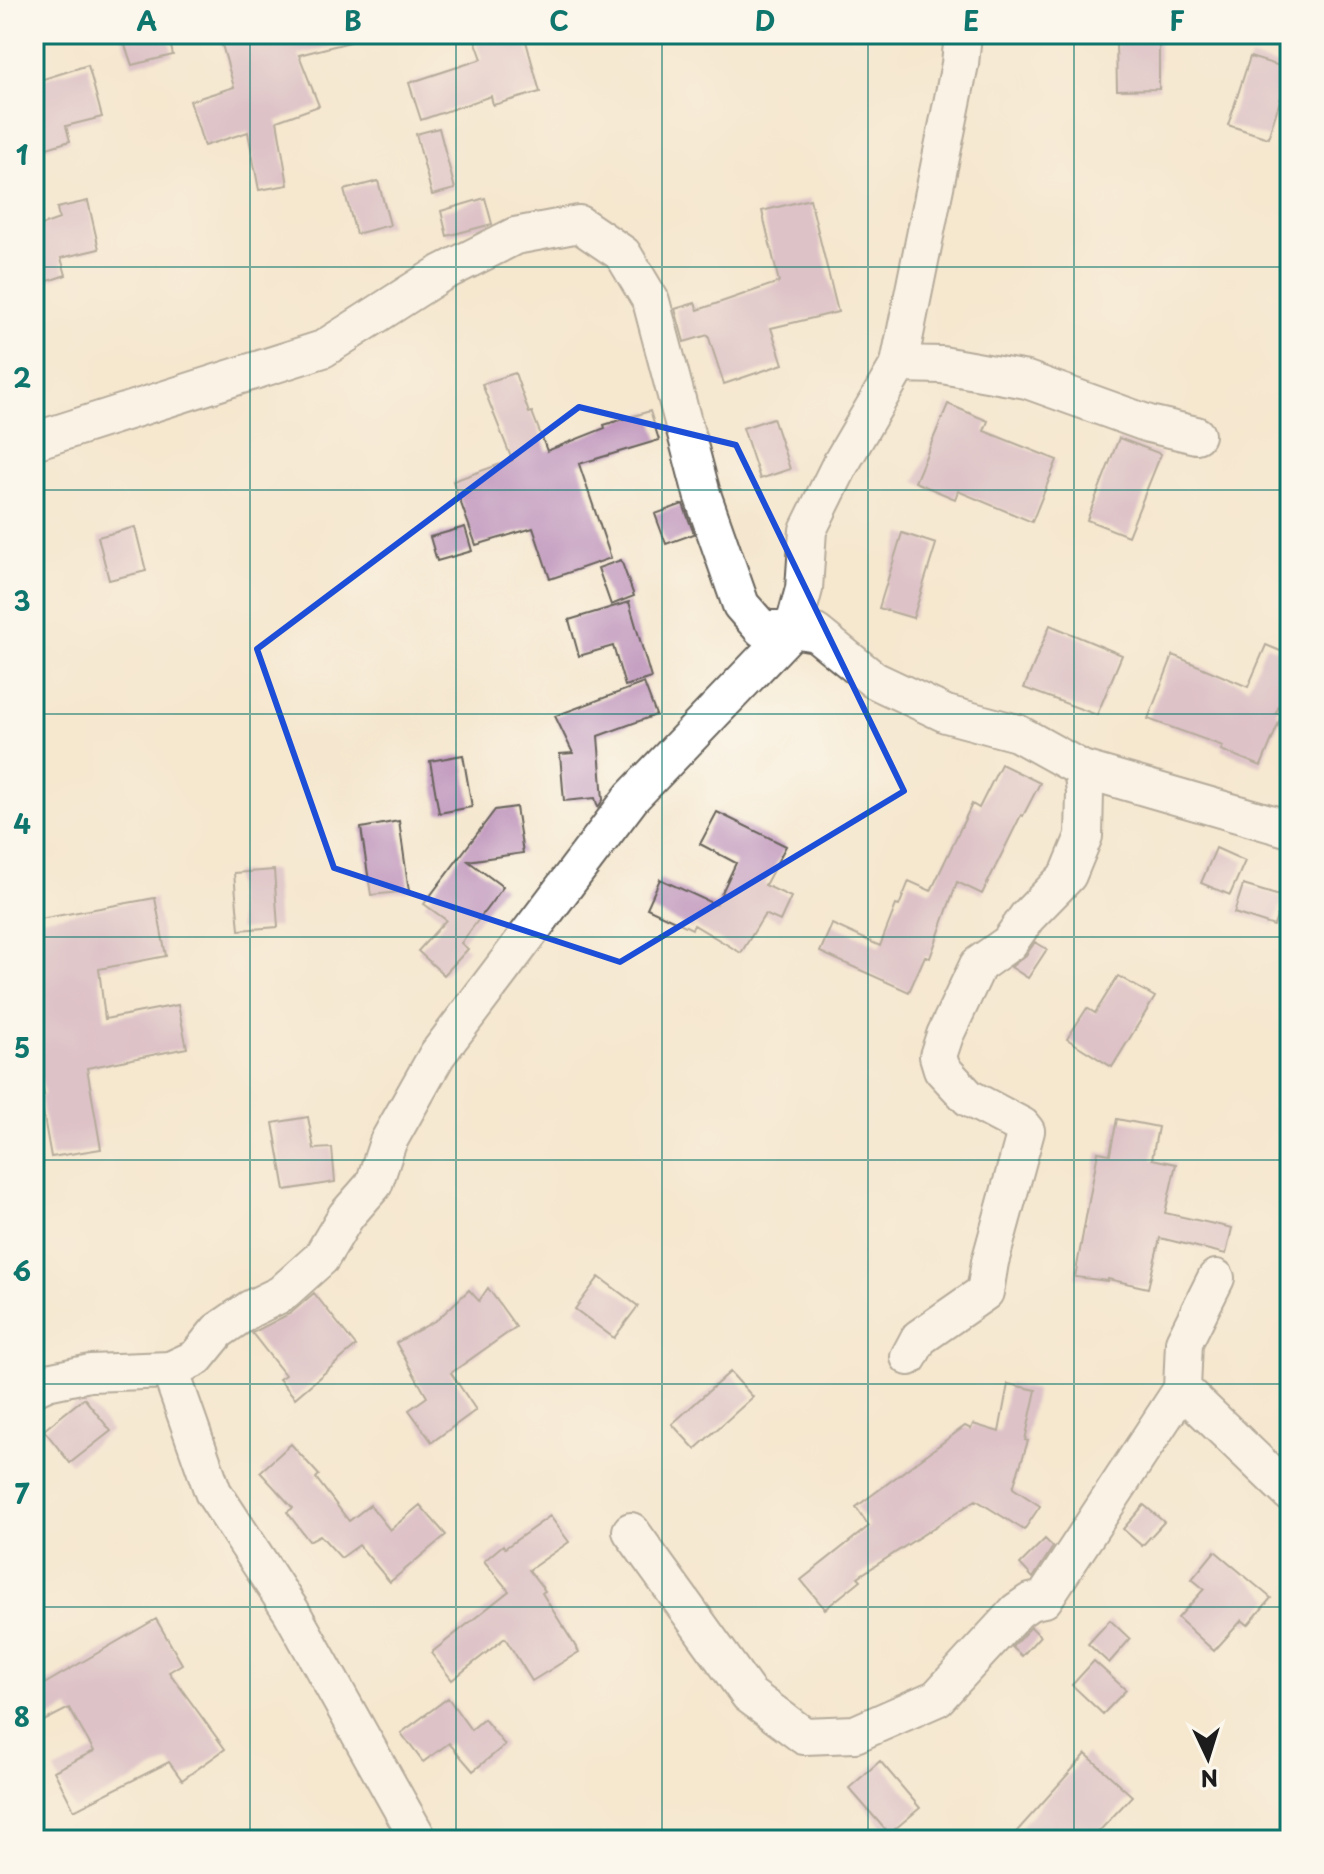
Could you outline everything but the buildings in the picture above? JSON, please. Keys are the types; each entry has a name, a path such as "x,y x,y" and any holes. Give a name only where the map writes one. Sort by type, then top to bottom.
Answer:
{"street":[{"path":"34,1388 47,1382 90,1373 170,1370 196,1358 218,1331 250,1309 281,1294 321,1258 346,1216 374,1184 388,1142 446,1042 632,797 793,629 804,589 808,530 840,465 899,364 960,64 963,34"},
{"path":"34,441 323,349 440,274 515,236 579,224 623,254 651,301 702,494 741,605 762,629 816,633 874,680 946,714 1017,733 1082,769 1290,829"},
{"path":"899,364 942,365 1027,380 1149,424 1196,435"},
{"path":"909,1357 919,1338 985,1292 990,1262 1026,1131 969,1098 942,1069 938,1056 978,965 1009,943 1027,917 1068,875 1084,836 1082,769"},
{"path":"631,1531 749,1695 804,1736 855,1734 937,1698 1017,1611 1030,1602 1044,1599 1182,1389 1184,1342 1216,1278"},
{"path":"170,1370 213,1492 291,1611 419,1840"},
{"path":"1182,1389 1290,1493"}],"highlighted area":[{"path":"579,407 736,445 904,791 620,962 334,868 257,649"}]}
